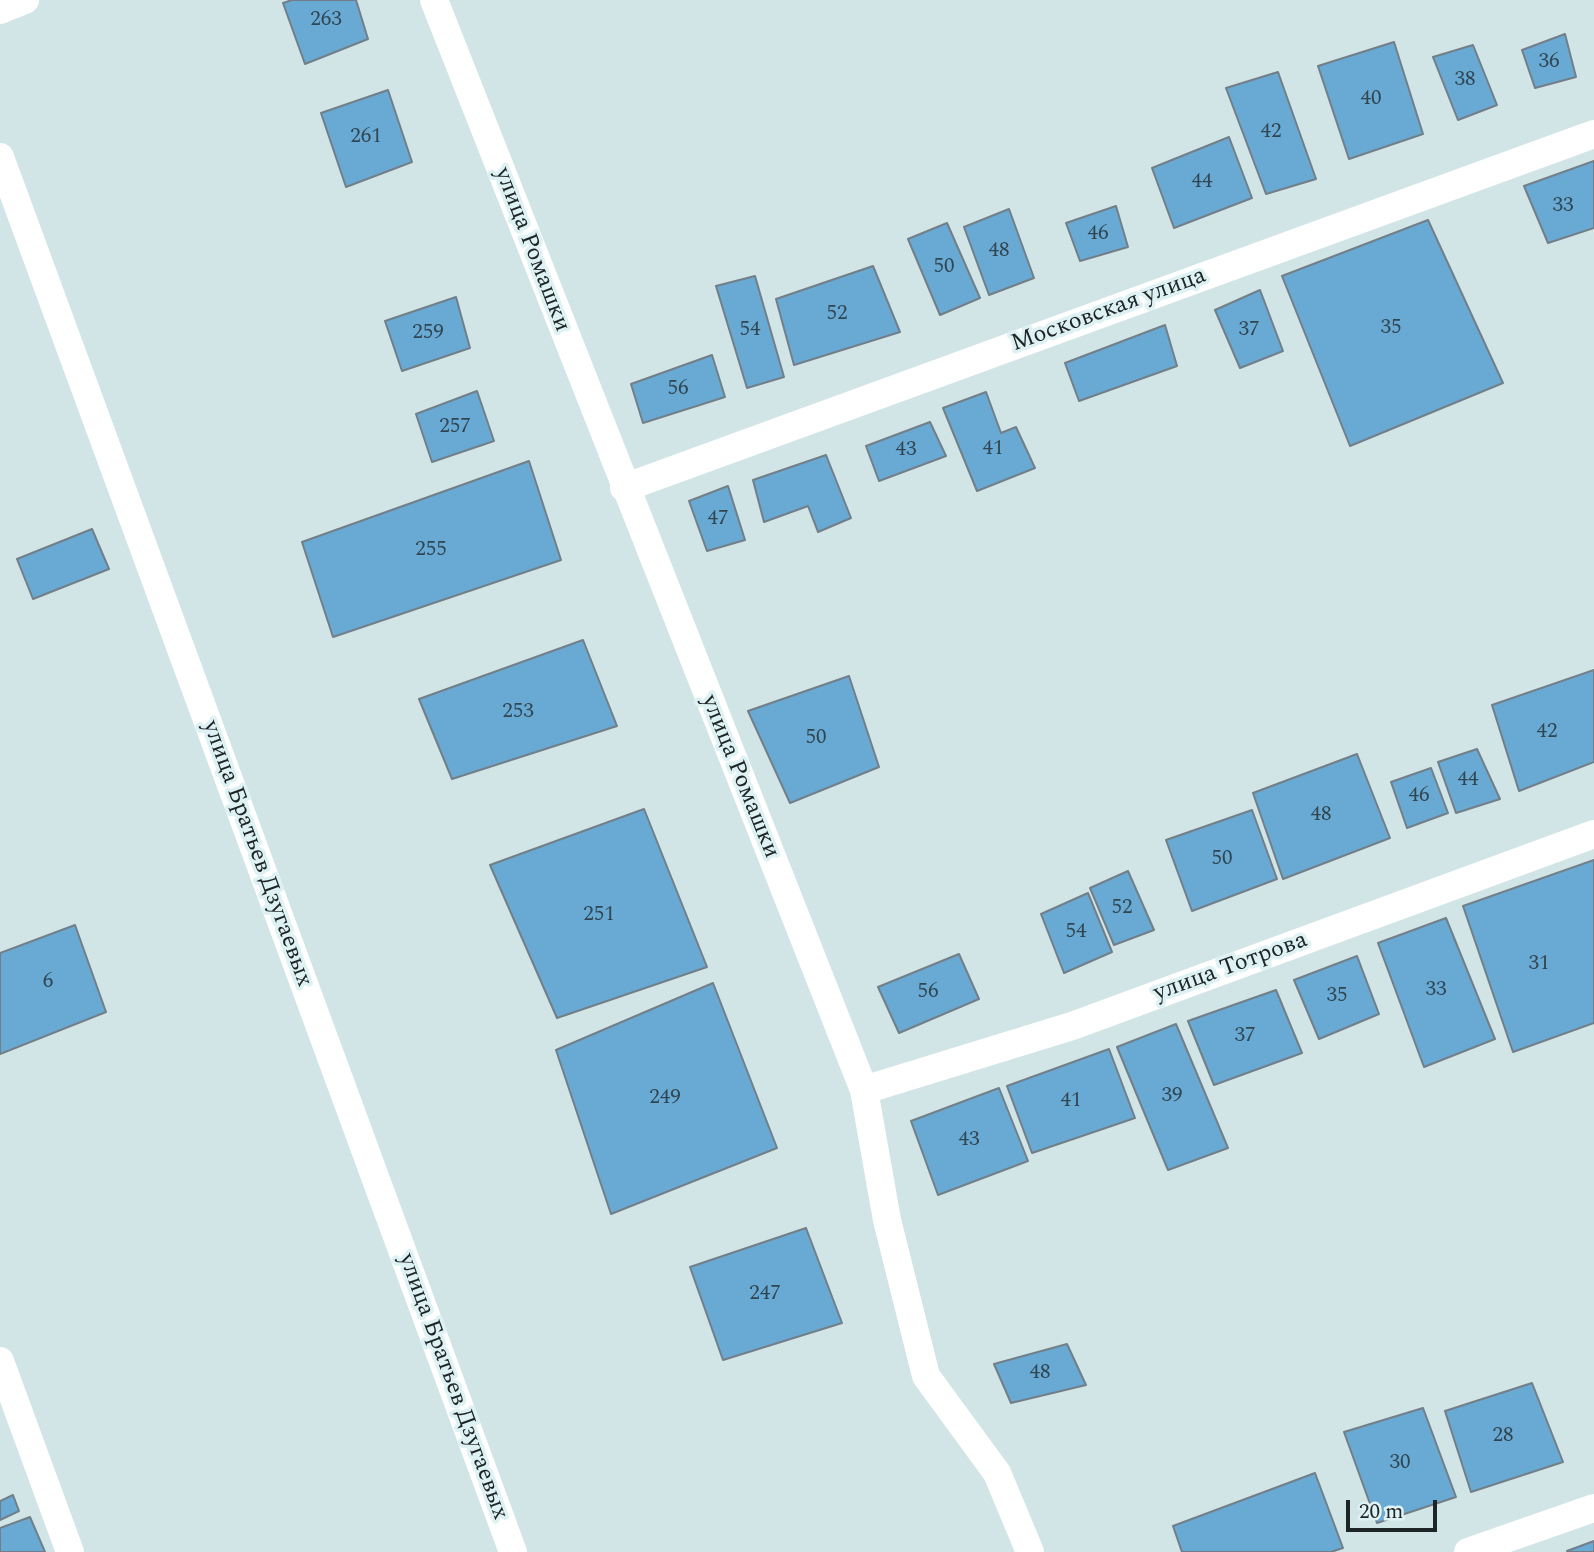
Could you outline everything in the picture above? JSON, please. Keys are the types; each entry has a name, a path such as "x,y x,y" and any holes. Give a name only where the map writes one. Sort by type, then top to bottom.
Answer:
{"street":[{"path":"0,10 25,0"},
{"name":"улица Ромашки","path":"434,0 624,488 864,1090 887,1220 926,1377 997,1473 1030,1552"},
{"name":"Московская улица","path":"624,488 1594,134"},
{"name":"улица Братьев Дзугаевых","path":"0,157 513,1552"},
{"name":"улица Тотрова","path":"864,1090 1072,1026 1594,834"},
{"path":"0,1361 70,1552"},
{"path":"1468,1552 1594,1508"}],"building":[{"path":"292,0 356,0 368,39 305,64 283,3"},
{"path":"1565,34 1576,77 1535,88 1522,50"},
{"path":"1394,42 1423,134 1349,159 1318,66"},
{"path":"1473,45 1497,105 1458,120 1433,57"},
{"path":"1278,72 1316,179 1266,194 1226,88"},
{"path":"388,90 412,162 346,187 321,113"},
{"path":"1229,137 1252,198 1174,228 1152,168"},
{"path":"1594,161 1594,228 1548,243 1524,186"},
{"path":"1116,206 1128,247 1080,261 1066,223"},
{"path":"1009,209 1034,278 989,295 964,227"},
{"path":"1428,220 1503,383 1350,446 1282,276"},
{"path":"947,223 980,298 940,315 908,239"},
{"path":"873,266 900,332 794,365 776,299"},
{"path":"755,276 784,377 747,388 716,286"},
{"path":"1260,290 1283,351 1240,368 1215,310"},
{"path":"456,297 470,348 402,371 385,321"},
{"path":"1165,325 1177,366 1079,401 1065,363"},
{"path":"712,355 725,397 643,423 631,384"},
{"path":"477,391 494,441 432,462 416,414"},
{"path":"986,392 1001,433 1016,427 1035,468 977,491 943,408"},
{"path":"930,422 946,456 879,481 866,446"},
{"path":"826,455 851,518 818,532 808,506 764,522 753,480"},
{"path":"529,461 561,560 333,637 302,542"},
{"path":"728,486 745,540 707,551 689,501"},
{"path":"92,529 109,569 33,599 17,559"},
{"path":"583,640 617,726 452,779 419,699"},
{"path":"1594,670 1594,762 1519,791 1492,705"},
{"path":"849,676 879,767 790,803 748,711"},
{"path":"1477,749 1500,799 1456,813 1438,762"},
{"path":"1357,754 1390,838 1283,879 1253,793"},
{"path":"1431,768 1448,813 1407,828 1391,782"},
{"path":"644,809 707,967 557,1018 490,865"},
{"path":"1252,810 1277,879 1192,911 1166,840"},
{"path":"1594,860 1594,1023 1513,1052 1463,906"},
{"path":"1128,871 1154,930 1114,945 1090,888"},
{"path":"1088,893 1112,952 1064,973 1041,914"},
{"path":"1446,918 1495,1039 1424,1067 1378,943"},
{"path":"75,925 106,1012 0,1054 0,953"},
{"path":"959,954 979,999 899,1033 878,987"},
{"path":"1357,956 1379,1014 1319,1039 1294,980"},
{"path":"713,983 777,1148 611,1214 556,1050"},
{"path":"1276,990 1302,1053 1214,1085 1188,1021"},
{"path":"1176,1024 1228,1148 1168,1170 1117,1047"},
{"path":"1109,1049 1135,1118 1032,1153 1007,1086"},
{"path":"999,1088 1028,1161 938,1195 911,1121"},
{"path":"806,1228 842,1323 723,1360 690,1267"},
{"path":"1067,1344 1086,1385 1011,1403 994,1364"},
{"path":"1532,1383 1563,1462 1471,1492 1445,1411"},
{"path":"1423,1408 1456,1497 1377,1523 1344,1432"},
{"path":"1315,1473 1343,1548 1331,1552 1182,1552 1173,1526"},
{"path":"13,1495 19,1511 0,1520 0,1501"},
{"path":"30,1517 45,1552 0,1552 0,1528"},
{"path":"1594,1541 1594,1552 1567,1551"}]}
